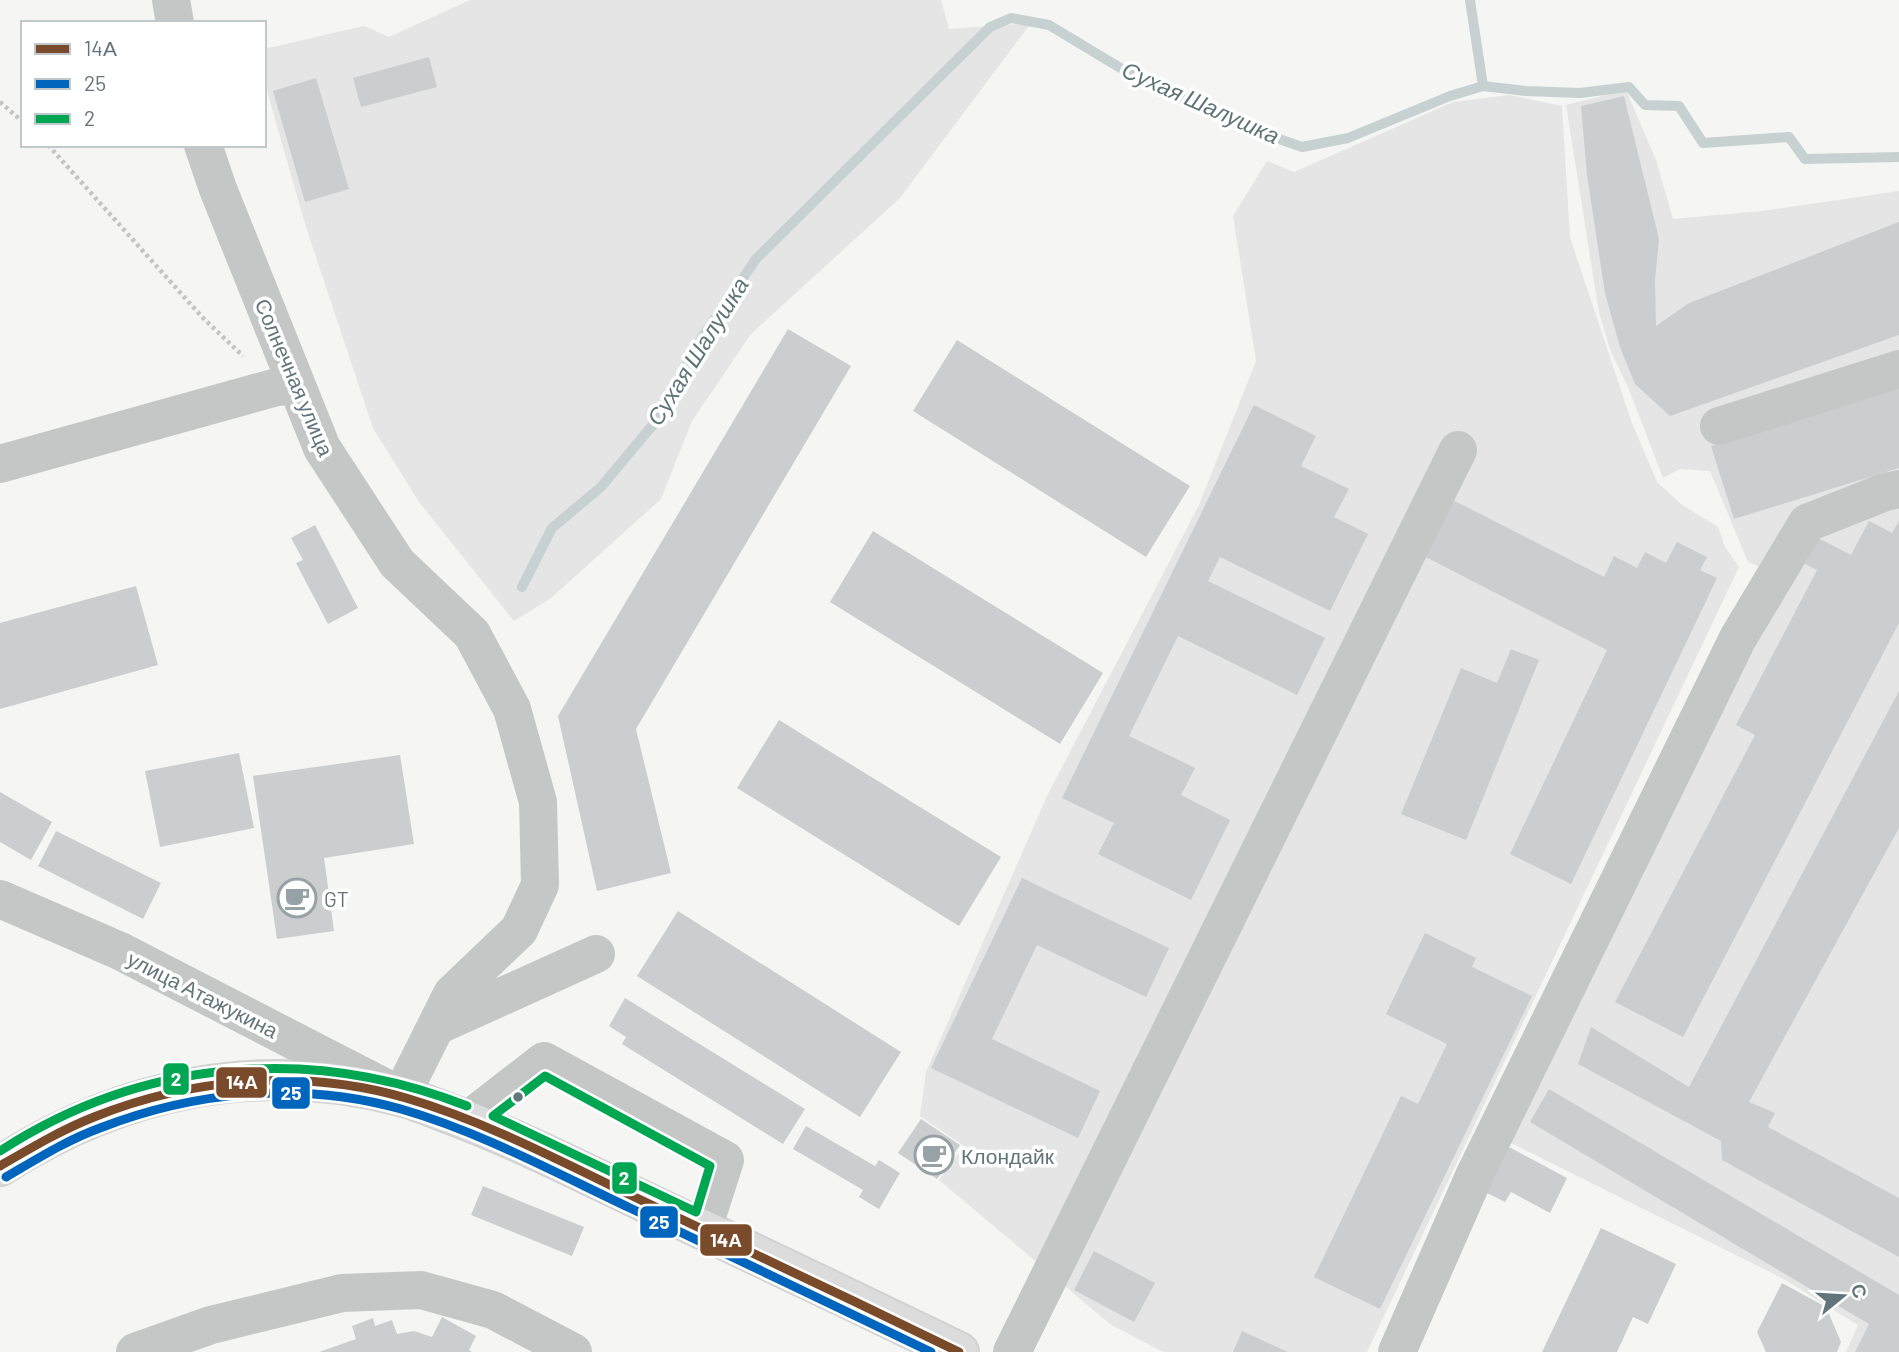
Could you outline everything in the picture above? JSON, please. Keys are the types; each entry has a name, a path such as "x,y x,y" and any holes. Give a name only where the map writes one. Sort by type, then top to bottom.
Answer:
{"main road":[{"path":"0,1166 37,1142 99,1114 157,1096 226,1082 276,1078 342,1084 401,1096 523,1143 959,1352"}],"street":[{"path":"171,0 175,21"},
{"name":"Солнечная улица","path":"204,147 287,386 322,448 397,564 472,634 512,709 538,802 540,885 519,930 452,995 401,1096"},
{"path":"1719,426 1899,369"},
{"path":"0,464 287,386"},
{"path":"1012,1352 1458,450"},
{"path":"1397,1352 1476,1172 1738,638 1807,523 1899,489"},
{"name":"улица Атажукина","path":"0,899 120,951 401,1096"},
{"path":"439,1025 596,954"},
{"path":"468,1120 544,1060 725,1160 703,1229"},
{"path":"135,1352 211,1325 342,1293 421,1290 493,1310 573,1352"}],"path":[{"path":"0,102 21,120"},
{"path":"50,147 203,318 287,386"}],"shaded area":[{"path":"470,0 941,0 949,29 1031,23 900,198 751,334 692,421 661,499 551,598 514,621 419,502 373,428 306,227 269,98 266,49 364,26 389,37"},
{"path":"1626,90 1656,160 1673,219 1762,211 1899,191 1899,1352 1846,1352 1858,1325 1782,1278 1489,1132 1772,572 1748,562 1710,471 1680,469 1663,478 1628,387 1611,352 1599,313 1566,105"},
{"path":"1509,95 1562,106 1570,237 1632,423 1657,482 1681,504 1718,527 1725,547 1739,567 1367,1352 1163,1352 1110,1324 939,1180 964,1146 920,1116 926,1072 1047,796 1199,505 1256,361 1233,216 1267,161 1294,172 1453,102"}],"building":[{"path":"429,57 437,87 361,107 353,78"},
{"path":"316,78 349,189 305,202 273,91"},
{"path":"1624,96 1659,239 1655,280 1656,326 1689,303 1899,222 1899,335 1670,416 1635,384 1620,347 1605,293 1587,175 1581,106"},
{"path":"788,329 851,366 636,729 671,873 597,891 558,716"},
{"path":"957,340 1190,486 1146,557 913,411"},
{"path":"1899,388 1899,468 1734,519 1711,446"},
{"path":"1254,405 1316,436 1301,466 1349,489 1334,517 1368,534 1330,611 1220,557 1208,581 1325,638 1297,695 1178,636 1129,736 1195,768 1181,795 1230,820 1191,900 1098,854 1114,823 1062,798"},
{"path":"1445,496 1604,577 1614,556 1637,568 1645,552 1666,563 1677,542 1707,557 1700,570 1717,578 1571,884 1510,854 1607,650 1416,552"},
{"path":"1869,521 1892,533 1899,521 1899,623 1683,1037 1615,1002 1755,735 1736,725 1817,570 1805,564 1818,538 1851,555"},
{"path":"315,525 358,608 328,624 296,563 303,560 291,538"},
{"path":"873,531 1103,673 1060,744 830,602"},
{"path":"136,586 158,665 0,709 0,623"},
{"path":"1511,649 1539,660 1466,840 1401,814 1461,668 1497,683"},
{"path":"1899,691 1899,828 1749,1102 1775,1113 1768,1127 1899,1198 1899,1257 1722,1160 1721,1141 1578,1064 1591,1027 1689,1087"},
{"path":"779,720 1001,857 959,926 737,788"},
{"path":"239,753 254,828 160,847 145,771"},
{"path":"400,755 414,844 324,858 334,931 277,939 253,776"},
{"path":"0,792 52,822 31,860 0,842"},
{"path":"56,831 161,883 143,919 38,866"},
{"path":"1022,878 1169,948 1146,997 1037,945 992,1039 1100,1091 1078,1138 931,1068"},
{"path":"678,911 901,1052 860,1117 637,976"},
{"path":"1425,933 1476,958 1472,967 1532,996 1380,1309 1314,1277 1401,1096 1418,1104 1447,1044 1386,1014"},
{"path":"625,998 805,1109 783,1144 622,1044 626,1037 609,1026"},
{"path":"1549,1089 1899,1295 1899,1352 1855,1352 1869,1324 1530,1122"},
{"path":"921,1119 960,1145 937,1179 898,1153"},
{"path":"806,1126 875,1166 879,1160 900,1173 879,1209 859,1197 863,1190 793,1149"},
{"path":"1509,1147 1567,1178 1550,1213 1511,1192 1505,1202 1485,1192"},
{"path":"483,1186 584,1227 572,1256 471,1215"},
{"path":"1601,1228 1676,1264 1648,1324 1633,1317 1617,1352 1542,1352"},
{"path":"1094,1251 1155,1283 1134,1322 1074,1290"},
{"path":"1782,1283 1826,1307 1841,1342 1837,1352 1766,1352 1757,1332"},
{"path":"442,1317 476,1336 469,1350 472,1352 319,1352 356,1339 352,1326 373,1318 375,1326 392,1320 397,1334 414,1331 432,1337"},
{"path":"1242,1331 1288,1352 1233,1352"}],"waterway":[{"path":"1470,0 1483,86"},
{"name":"Сухая Шалушка","path":"522,587 552,528 601,487 661,415 699,342 756,259 990,27 1011,18 1049,25 1142,81 1302,147 1348,138 1450,96 1483,86 1580,93 1629,87 1645,105 1679,106 1703,143 1789,137 1805,159 1899,157"}],"transit line":[{"name":"2","path":"0,1151 54,1120 111,1096 169,1080 228,1071 287,1069 347,1074 407,1086 467,1106"},
{"name":"2","path":"545,1076 710,1166 696,1212 493,1116 545,1076"},
{"name":"14А","path":"0,1166 82,1122 169,1093 208,1086 288,1081 367,1089 437,1108 497,1131 959,1352"},
{"name":"25","path":"6,1177 88,1133 173,1105 211,1098 287,1093 364,1100 431,1118 489,1141 931,1352"}],"place":[{"name":"GT","path":"297,898"},
{"name":"Клондайк","path":"934,1155"}]}
